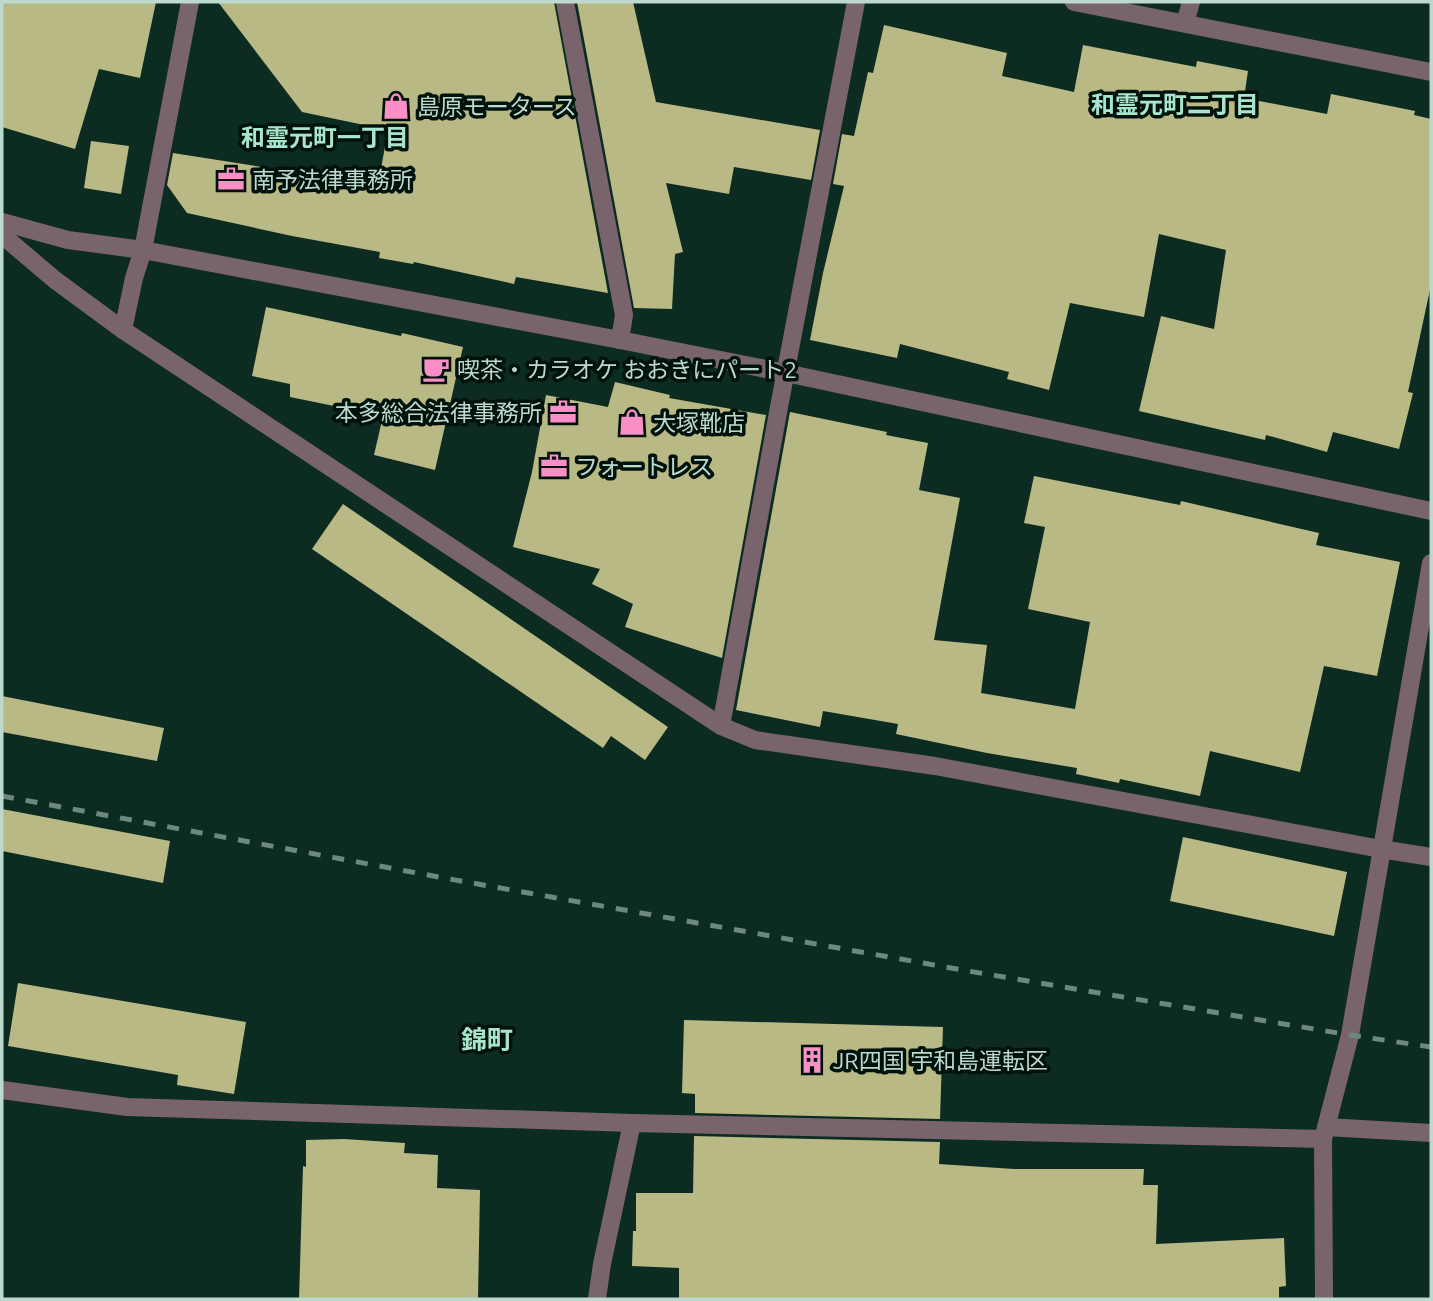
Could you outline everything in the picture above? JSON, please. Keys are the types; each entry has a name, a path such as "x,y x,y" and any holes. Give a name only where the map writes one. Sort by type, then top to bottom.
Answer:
{"street":[{"path":"123,331 143,250 190,2"},
{"path":"565,2 624,314 620,340"},
{"path":"721,726 856,2"},
{"path":"1074,2 1431,72"},
{"path":"1185,23 1191,2"},
{"path":"2,222 68,240 143,250 786,373 1431,511"},
{"path":"2,235 55,281 123,331 721,726 755,740 935,766 1431,857"},
{"path":"1324,1299 1325,1133 1350,1035 1431,563"},
{"path":"2,1090 127,1107 632,1123 1431,1133"},
{"path":"597,1299 632,1123"}],"building":[{"path":"2,2 156,2 140,78 99,69 75,149 2,127"},
{"path":"218,2 554,2 608,293 516,277 514,284 414,262 413,264 379,258 380,252 187,213 167,185 173,153 378,185 388,130 302,112"},
{"path":"577,2 633,2 656,102 820,130 811,180 734,167 729,194 666,183 683,252 675,254 672,309 634,308"},
{"path":"884,25 1007,53 1002,76 1074,92 1083,45 1196,67 1197,61 1248,71 1244,98 1327,114 1331,94 1415,111 1414,115 1431,119 1431,285 1408,392 1413,393 1399,449 1333,432 1327,452 1266,435 1265,440 1139,411 1161,316 1214,329 1226,250 1159,234 1144,317 1070,303 1049,390 1007,379 1009,372 900,344 897,358 810,340 844,186 833,184 842,134 854,136 868,72 873,73"},
{"path":"91,141 129,146 121,194 84,188"},
{"path":"266,307 463,347 435,470 374,455 383,416 290,397 290,384 252,376"},
{"path":"615,382 670,395 669,398 766,415 722,658 625,627 633,604 592,584 600,569 513,547 532,472 546,395 608,407"},
{"path":"790,412 928,443 919,490 960,498 934,640 987,645 981,693 1075,709 1090,622 1028,609 1045,527 1024,523 1034,476 1180,505 1181,501 1319,533 1316,545 1400,562 1377,676 1324,666 1300,772 1210,751 1200,796 1120,779 1119,783 1076,774 1077,768 896,734 898,724 823,711 820,727 736,710"},
{"path":"343,504 668,727 645,760 611,736 603,748 312,549"},
{"path":"2,696 164,728 157,761 2,732"},
{"path":"2,809 170,841 163,883 2,851"},
{"path":"1183,837 1347,872 1334,936 1170,901"},
{"path":"18,983 246,1022 234,1094 177,1085 178,1075 8,1046"},
{"name":"JR四国 宇和島運転区","path":"684,1020 943,1027 940,1119 695,1113 695,1094 682,1093"},
{"path":"694,1136 940,1142 939,1164 1014,1169 1144,1169 1143,1185 1158,1185 1156,1244 1284,1238 1286,1286 1279,1287 1279,1299 679,1299 679,1268 632,1266 636,1193 693,1193"},
{"path":"344,1139 405,1143 404,1153 438,1155 437,1188 480,1190 478,1299 299,1299 306,1140"}],"railway":[{"path":"2,796 968,971 1431,1047"}],"place":[{"name":"島原モータース","path":"396,106"},
{"name":"南予法律事務所","path":"231,179"},
{"name":"喫茶・カラオケ おおきにパート2","path":"436,369"},
{"name":"本多総合法律事務所","path":"563,412"},
{"name":"大塚靴店","path":"632,422"},
{"name":"フォートレス","path":"554,466"},
{"name":"JR四国 宇和島運転区","path":"812,1060"}],"district":[{"name":"和霊元町二丁目","path":"1175,104"},
{"name":"和霊元町一丁目","path":"325,137"},
{"name":"錦町","path":"487,1039"}]}
